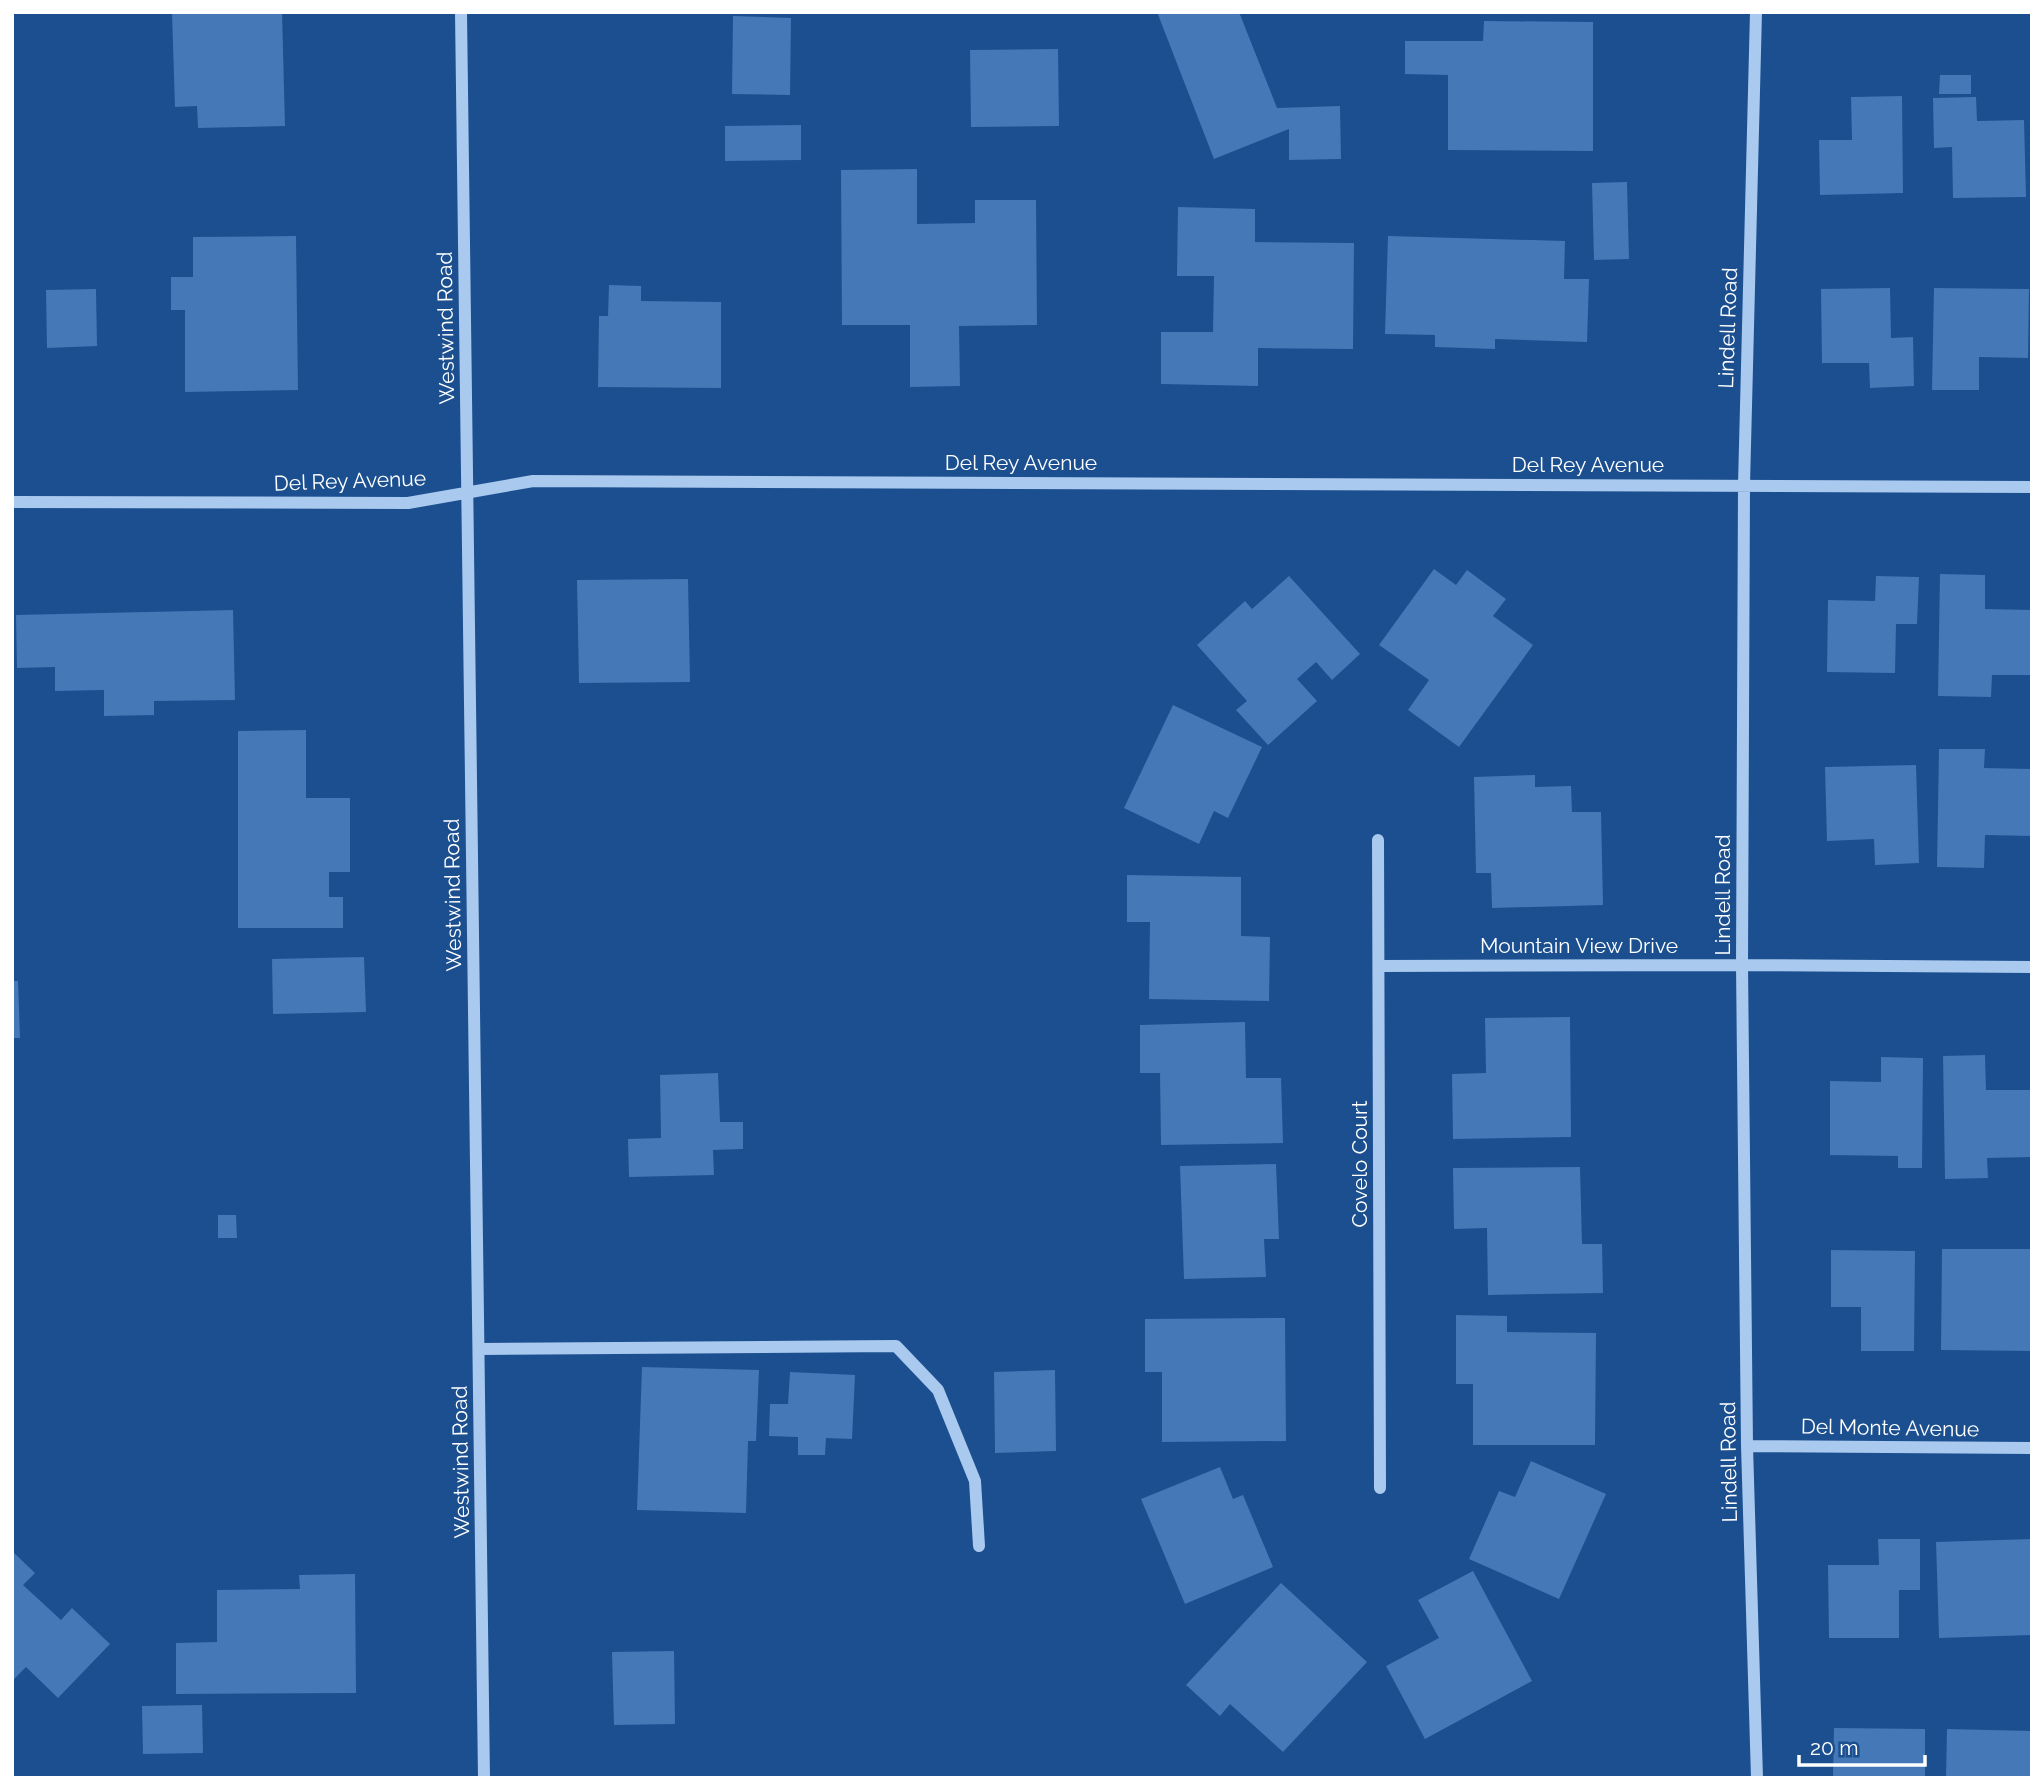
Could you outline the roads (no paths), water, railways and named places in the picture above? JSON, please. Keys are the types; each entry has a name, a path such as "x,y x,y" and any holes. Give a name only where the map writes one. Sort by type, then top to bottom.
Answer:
{"street":[{"name":"Westwind Road","path":"461,12 484,1778"},
{"name":"Lindell Road","path":"1756,12 1744,485 1742,964 1748,1446 1757,1778"},
{"name":"Del Rey Avenue","path":"12,502 408,503 533,481 2032,487"},
{"name":"Covelo Court","path":"1378,840 1380,1488"},
{"name":"Mountain View Drive","path":"1379,966 1742,964 2032,967"},
{"path":"479,1349 896,1346 938,1390 975,1481 979,1546"},
{"name":"Del Monte Avenue","path":"1748,1446 2032,1448"}]}
